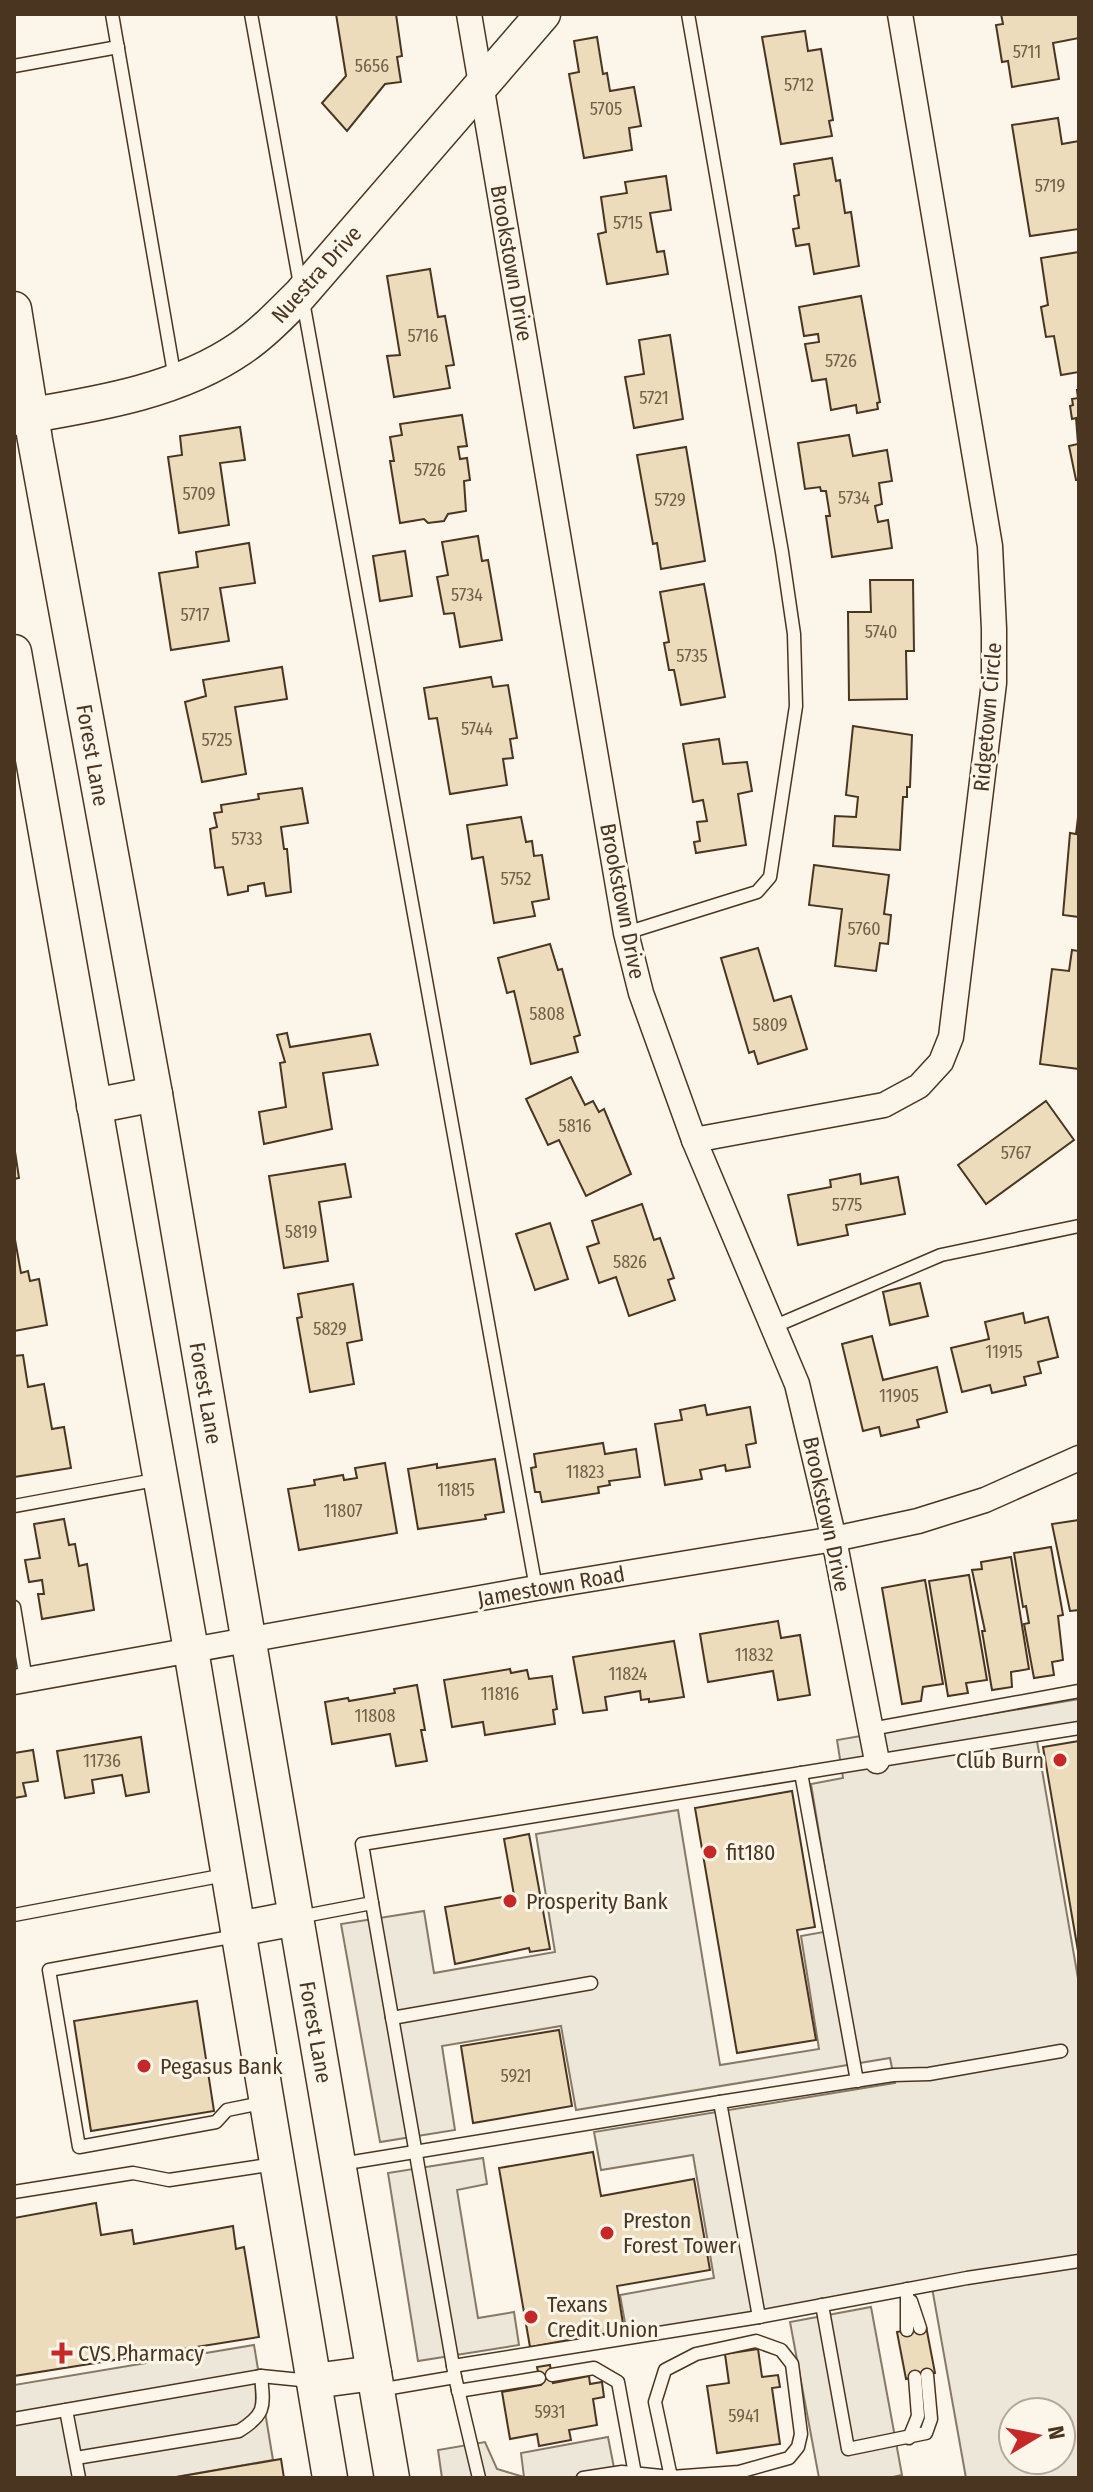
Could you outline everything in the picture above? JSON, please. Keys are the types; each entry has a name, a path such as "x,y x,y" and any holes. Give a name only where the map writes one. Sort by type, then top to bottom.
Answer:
{"main road":[{"name":"Nuestra Drive","path":"22,417 175,382 211,367 259,335 300,295 543,14"},
{"name":"Forest Lane","path":"14,309 22,417 155,1094 392,2478"},
{"path":"14,652 191,1650 330,2478"},
{"path":"94,1106 155,1094"},
{"path":"238,1932 296,1918"},
{"path":"314,2381 376,2381"}],"street":[{"name":"Brookstown Drive","path":"469,14 626,933 641,993 694,1140 797,1384 834,1539 877,1761"},
{"name":"Ridgetown Circle","path":"694,1140 884,1105 919,1086 941,1062 951,1037 994,683 990,546 900,14"},
{"name":"Jamestown Road","path":"20,1681 536,1588 834,1539 918,1521 985,1500 1079,1458"}],"lane":[{"path":"112,14 175,382"},
{"path":"251,14 536,1588"},
{"path":"626,933 757,892 770,877 796,706 794,634 782,552 688,14"},
{"path":"14,66 118,47"},
{"path":"773,1327 941,1255 1079,1226"},
{"path":"14,1506 161,1479"},
{"path":"14,1607 20,1681"},
{"path":"871,1729 1079,1691"},
{"path":"479,2478 454,2372 362,1844 1079,1728"},
{"path":"801,1773 857,2081"},
{"path":"14,1915 228,1874"},
{"path":"296,1918 372,1903"},
{"path":"238,1932 49,1970 51,1985 79,2147 216,2122 227,2110 266,2102"},
{"path":"392,2018 591,1983"},
{"path":"339,2164 1061,2051"},
{"path":"720,2102 759,2317"},
{"path":"14,2192 133,2173 169,2180 277,2163"},
{"path":"376,2381 454,2372 907,2289 1079,2261"},
{"path":"907,2289 914,2329"},
{"path":"822,2305 848,2449 926,2433 931,2419 921,2376"},
{"path":"583,2478 627,2475 671,2477 739,2472 789,2458 798,2447 801,2434 792,2364 781,2350 756,2341 696,2354 665,2370 655,2402 671,2477"},
{"path":"458,2391 594,2368 618,2382 627,2475"},
{"path":"76,2458 239,2431 256,2420 263,2403 261,2376"},
{"path":"14,2419 261,2376 314,2381"},
{"path":"66,2410 79,2478"}],"shaded area":[{"path":"1079,1699 1079,1733 1037,1741 1079,1984 1079,2478 966,2478 931,2282 627,2334 620,2295 714,2278 693,2155 601,2170 594,2132 895,2083 890,2058 576,2110 561,2026 442,2046 455,2130 380,2142 341,1924 424,1911 434,1973 555,1952 536,1834 678,1810 720,2065 819,2049 801,1936 835,1930 811,1784 843,1778 837,1740"},
{"path":"483,2158 487,2184 457,2190 478,2318 514,2312 519,2345 418,2361 388,2173"},
{"path":"871,2307 902,2475 888,2478 819,2478 790,2322"},
{"path":"254,2345 273,2460 170,2478 14,2478 14,2385"},
{"path":"608,2437 616,2478 442,2478 438,2450 485,2442 497,2469 524,2477 521,2453"}],"building":[{"path":"336,14 396,14 402,56 397,57 401,82 385,84 347,131 322,103 346,76"},
{"path":"1001,14 1079,14 1079,38 1053,43 1059,79 1012,87 1008,61 1002,62 996,25 1003,24"},
{"path":"805,31 808,51 821,49 833,120 829,121 832,136 781,144 762,37"},
{"path":"597,37 603,74 607,73 610,91 634,87 641,126 629,128 632,150 584,158 569,74 579,72 574,41"},
{"path":"1058,118 1062,144 1079,141 1079,229 1030,236 1012,125"},
{"path":"832,158 836,181 840,180 845,213 851,212 859,266 814,274 809,244 796,246 793,229 799,228 794,196 799,195 794,164"},
{"path":"666,176 671,210 650,213 657,252 664,251 668,274 607,284 598,234 606,232 601,197 627,193 625,182"},
{"path":"1079,252 1079,372 1061,375 1054,336 1046,337 1041,307 1048,305 1041,258"},
{"path":"430,269 438,317 445,316 454,365 446,366 450,388 394,397 387,356 400,355 387,276"},
{"path":"861,296 880,402 877,403 878,409 857,413 856,405 831,410 826,379 812,381 805,344 819,342 818,334 804,336 799,307"},
{"path":"670,335 683,419 634,428 625,377 644,374 639,340"},
{"path":"1079,390 1079,480 1076,480 1069,446 1078,444 1076,418 1072,419 1070,406 1073,405 1072,399 1078,398"},
{"path":"462,415 467,446 458,447 460,459 467,458 470,480 464,481 466,511 448,514 444,521 428,523 424,519 400,523 390,461 394,461 390,437 402,435 400,424"},
{"path":"240,427 245,460 220,463 229,525 179,533 168,457 182,455 180,436"},
{"path":"849,435 853,456 887,450 892,481 879,483 882,504 875,506 878,522 888,520 892,548 832,557 826,491 821,491 820,487 805,489 798,443"},
{"path":"686,447 705,561 661,569 657,543 653,544 637,455"},
{"path":"478,536 482,561 488,560 502,640 460,647 454,613 444,614 437,577 448,575 442,542"},
{"path":"249,543 255,583 220,588 229,641 171,650 159,573 198,567 196,552"},
{"path":"405,551 412,596 380,601 373,556"},
{"path":"870,580 913,580 914,651 906,651 907,699 849,700 848,612 871,612"},
{"path":"704,584 725,697 681,705 674,670 669,670 664,643 669,642 660,592"},
{"path":"282,667 287,699 235,707 246,774 202,782 185,702 206,696 203,680"},
{"path":"491,677 493,687 508,685 517,738 510,739 513,758 503,759 507,785 450,794 437,718 429,719 424,688"},
{"path":"853,726 912,735 910,787 907,787 907,797 903,797 900,850 833,846 835,816 856,817 858,797 846,795"},
{"path":"719,739 723,764 747,762 752,791 738,794 746,845 696,853 694,842 700,841 697,822 707,821 703,800 693,802 683,744"},
{"path":"302,788 308,823 281,827 284,849 287,849 291,892 266,896 264,883 248,886 248,891 228,895 223,867 215,868 210,829 217,827 214,813 222,812 221,805 259,799 258,794"},
{"path":"1079,809 1079,917 1063,915 1070,833 1076,834"},
{"path":"521,817 526,842 532,841 534,856 542,855 549,899 532,902 535,916 494,923 483,857 472,859 467,825"},
{"path":"814,865 889,875 884,914 891,915 888,944 880,943 876,971 835,966 842,909 809,905"},
{"path":"550,944 558,970 562,969 580,1035 574,1037 578,1052 531,1064 514,991 507,993 498,958"},
{"path":"758,948 774,1001 791,996 807,1049 758,1064 754,1051 749,1053 721,958"},
{"path":"1072,950 1079,951 1079,1069 1040,1064 1052,969 1069,971"},
{"path":"287,1033 290,1047 370,1034 378,1065 323,1073 332,1129 264,1144 259,1112 286,1107 280,1063 285,1062 277,1035"},
{"path":"571,1077 585,1105 593,1101 599,1112 604,1109 631,1174 586,1196 559,1140 548,1145 526,1099"},
{"path":"1046,1101 1074,1140 986,1204 958,1165"},
{"path":"14,1145 19,1178 14,1179"},
{"path":"345,1164 351,1197 319,1202 328,1261 284,1268 269,1176"},
{"path":"860,1174 861,1184 898,1177 905,1214 846,1225 848,1235 798,1245 788,1195 831,1187 830,1180"},
{"path":"642,1204 654,1240 660,1238 674,1278 668,1280 675,1300 629,1316 616,1277 599,1283 587,1247 599,1243 592,1221"},
{"path":"550,1223 568,1279 535,1290 516,1234"},
{"path":"14,1234 21,1273 28,1271 30,1281 39,1279 47,1325 14,1331"},
{"path":"920,1283 928,1316 890,1325 883,1292"},
{"path":"353,1284 362,1340 347,1343 354,1384 310,1392 297,1318 302,1317 298,1294"},
{"path":"1023,1313 1025,1323 1048,1317 1058,1357 1038,1362 1041,1373 1024,1377 1026,1385 992,1393 990,1385 962,1392 951,1348 989,1339 985,1322"},
{"path":"872,1336 883,1380 937,1367 947,1412 917,1420 919,1427 881,1436 879,1427 863,1431 842,1344"},
{"path":"23,1355 28,1387 44,1384 52,1429 64,1427 71,1468 14,1477 14,1356"},
{"path":"705,1405 707,1415 750,1407 756,1443 746,1445 750,1467 726,1471 725,1465 700,1470 702,1479 665,1485 655,1424 682,1420 680,1410"},
{"path":"603,1443 605,1454 636,1449 640,1477 609,1481 610,1485 598,1487 599,1493 542,1502 540,1492 535,1492 531,1468 536,1467 534,1454"},
{"path":"495,1459 504,1512 485,1515 486,1519 418,1529 408,1469"},
{"path":"385,1463 397,1533 299,1550 288,1489 315,1485 314,1480 343,1475 344,1480 357,1478 355,1468"},
{"path":"64,1519 69,1545 75,1544 79,1566 87,1564 94,1610 42,1619 38,1594 44,1594 42,1580 29,1582 25,1560 40,1558 34,1524"},
{"path":"1079,1520 1079,1610 1070,1611 1052,1524"},
{"path":"1051,1547 1063,1615 1058,1616 1063,1660 1052,1662 1054,1675 1034,1678 1024,1624 1029,1623 1026,1606 1023,1607 1014,1553"},
{"path":"1011,1557 1029,1669 1011,1672 1012,1687 992,1690 982,1631 985,1631 972,1570 982,1569 981,1562"},
{"path":"969,1575 987,1680 966,1683 968,1693 948,1696 929,1581"},
{"path":"925,1580 943,1684 923,1687 921,1701 902,1704 882,1588"},
{"path":"778,1621 781,1638 800,1635 810,1695 778,1700 773,1671 708,1682 700,1634"},
{"path":"674,1641 684,1697 649,1702 649,1699 641,1700 640,1691 605,1697 607,1710 583,1713 573,1657"},
{"path":"510,1669 511,1673 527,1670 529,1679 552,1676 557,1709 553,1710 555,1724 485,1735 483,1722 452,1727 444,1680"},
{"path":"417,1685 427,1761 396,1766 390,1734 332,1744 325,1702 395,1693 394,1689"},
{"path":"141,1737 149,1792 126,1796 122,1775 92,1780 94,1793 65,1798 57,1751"},
{"path":"1079,1741 1079,1957 1043,1747"},
{"path":"33,1750 38,1781 23,1783 26,1796 14,1798 14,1753"},
{"path":"792,1791 815,1927 797,1930 816,2040 737,2053 695,1808"},
{"name":"Prosperity Bank","path":"529,1834 550,1949 530,1952 529,1948 455,1964 445,1907 514,1895 504,1839"},
{"name":"Pegasus Bank","path":"197,2001 214,2111 91,2131 74,2021"},
{"path":"559,2030 572,2106 473,2123 461,2046"},
{"name":"Preston Forest Tower","path":"593,2152 601,2196 694,2179 710,2270 617,2286 624,2330 530,2347 499,2168"},
{"path":"96,2203 101,2235 132,2230 134,2244 233,2226 236,2249 244,2247 259,2337 14,2376 14,2218"},
{"path":"926,2326 935,2373 906,2379 897,2332"},
{"path":"758,2349 762,2377 778,2375 780,2387 772,2388 780,2444 717,2453 707,2386 729,2383 725,2354"},
{"path":"550,2365 553,2383 589,2376 590,2384 602,2382 604,2397 593,2399 597,2425 569,2430 571,2440 539,2446 537,2434 510,2439 502,2392 541,2385 537,2367"},
{"path":"281,2459 284,2478 171,2478"}],"place":[{"name":"Club Burn","path":"1060,1760"},
{"name":"fit180","path":"710,1852"},
{"name":"Prosperity Bank","path":"510,1901"},
{"name":"Pegasus Bank","path":"144,2066"},
{"name":"Preston Forest Tower","path":"607,2233"},
{"name":"Texans Credit Union","path":"531,2317"},
{"name":"CVS Pharmacy","path":"62,2353"}]}
